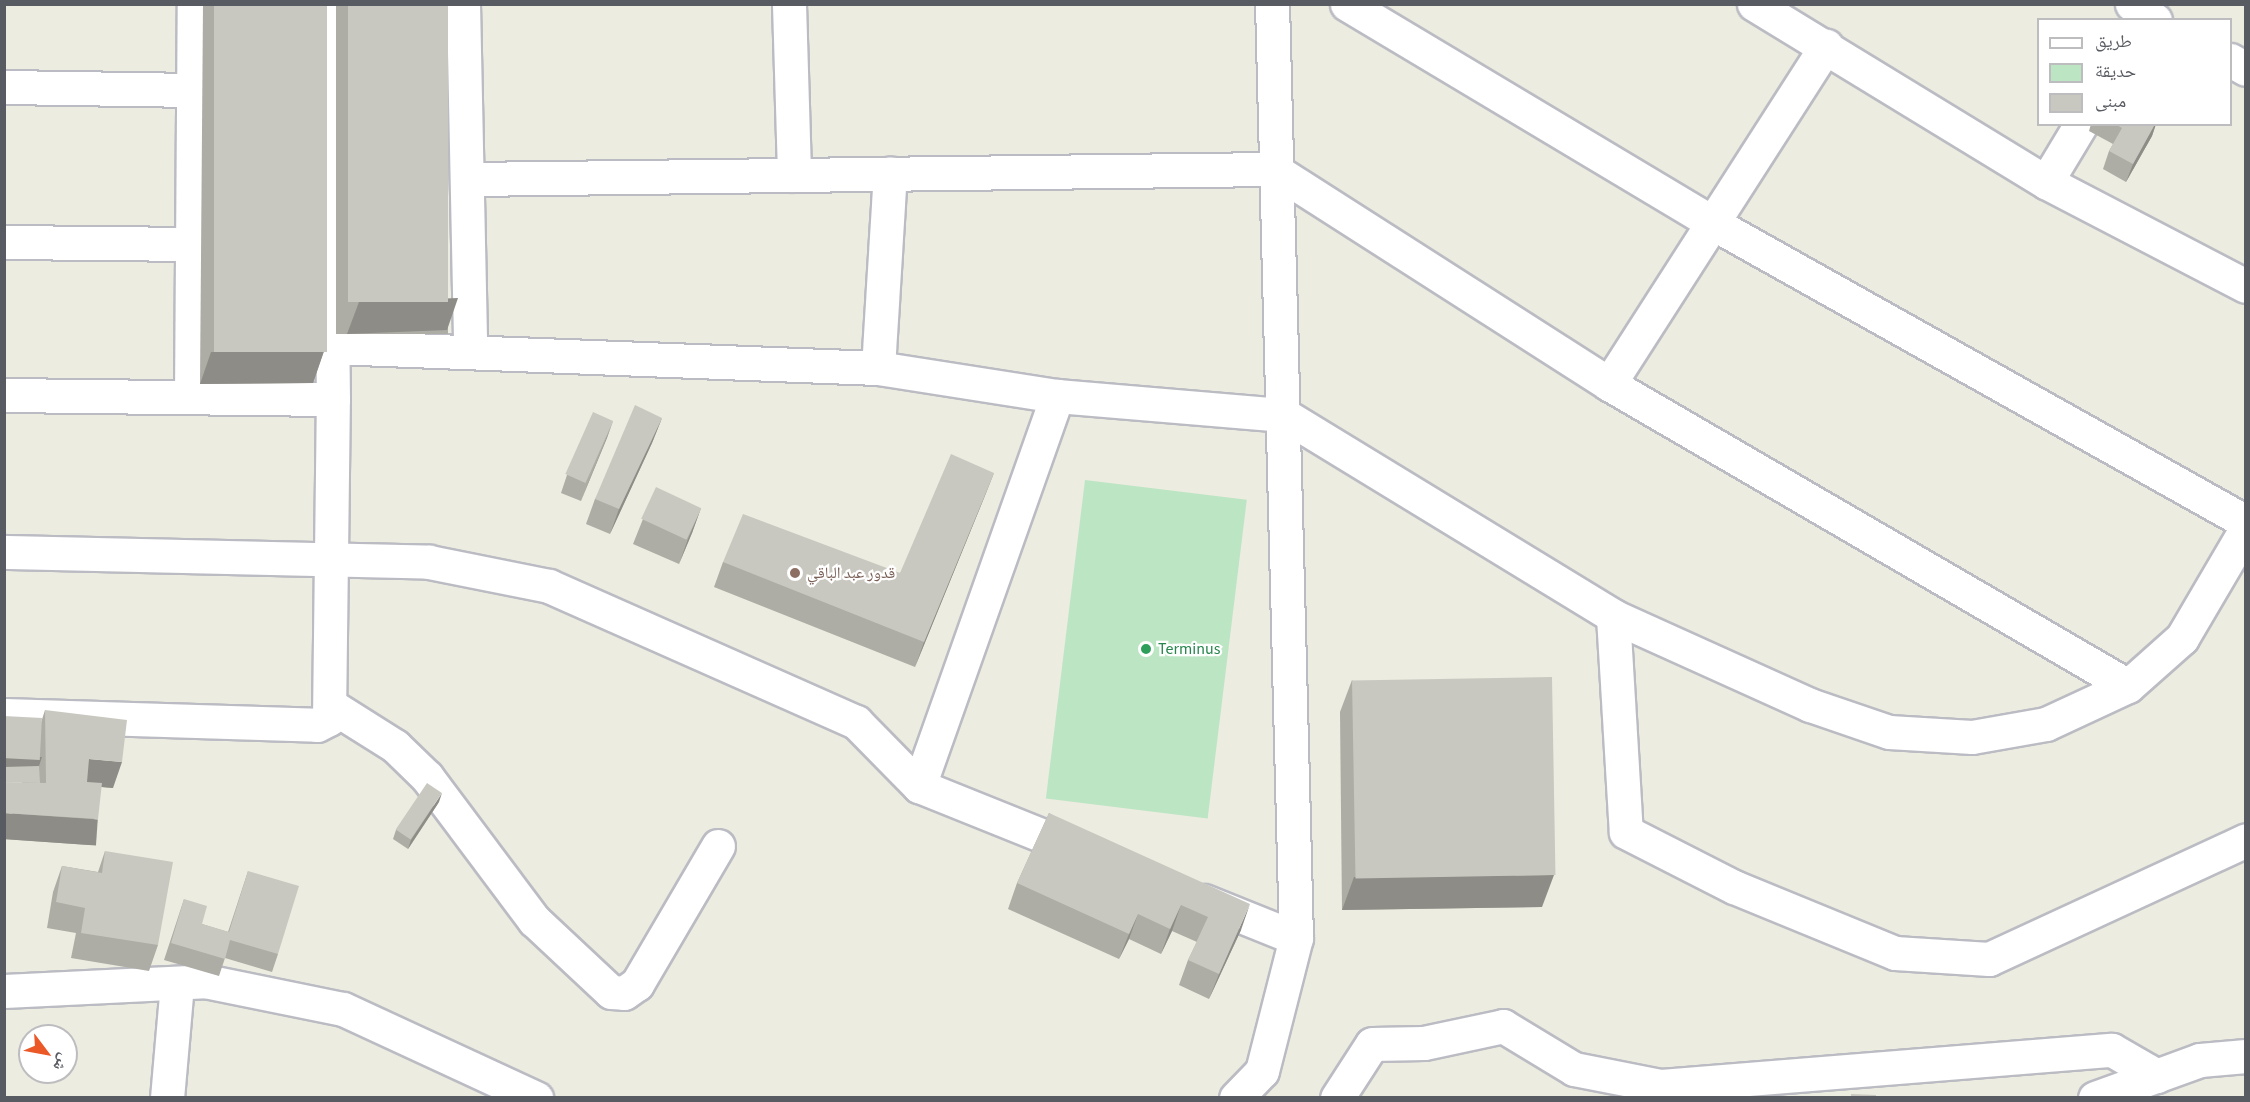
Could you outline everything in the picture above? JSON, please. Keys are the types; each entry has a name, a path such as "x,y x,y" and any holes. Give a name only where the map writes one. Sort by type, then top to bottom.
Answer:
{"street":[{"path":"191,397 194,4"},
{"path":"4,716 317,725 329,719 333,707 331,559 333,347 328,4"},
{"path":"463,4 470,351"},
{"path":"789,4 794,175"},
{"path":"1236,1098 1262,1071 1296,938 1284,415 1274,169 1272,4"},
{"path":"1347,4 1709,221 2246,522"},
{"path":"1754,4 2046,182 2246,286"},
{"path":"1609,384 1709,221 1826,46"},
{"path":"2232,61 2246,69"},
{"path":"4,87 193,90"},
{"path":"2046,182 2080,126"},
{"path":"467,179 1274,169 1609,384 2128,686"},
{"path":"878,368 890,173"},
{"path":"4,242 192,244"},
{"path":"333,347 878,368 1057,396 1284,415 1613,616 1810,705 1889,732 1972,737 2046,724 2128,686 2182,639 2246,529"},
{"path":"4,395 333,399"},
{"path":"919,786 1057,396"},
{"path":"4,552 429,562 549,586 856,722 919,786 1108,862"},
{"path":"1613,616 1626,832 1734,887 1894,952 1989,959 2246,840"},
{"path":"333,707 395,746 427,777 534,920 611,992 624,993 637,984 718,846"},
{"path":"1174,889 1296,938"},
{"path":"4,991 205,981 343,1009 536,1098"},
{"path":"167,1098 177,982"},
{"path":"1337,1098 1372,1044 1424,1043 1503,1026 1574,1069 1661,1086 2112,1050 2157,1076"},
{"path":"2095,1098 2200,1060 2246,1056"}],"green space":[{"name":"Terminus","path":"1085,480 1247,500 1208,818 1046,799"}],"building":[{"path":"214,4 327,4 327,352 214,352"},
{"path":"348,4 448,4 448,302 348,302"},
{"path":"2118,126 2154,126 2133,164 2109,151 2122,128"},
{"path":"635,405 662,418 619,509 595,499"},
{"path":"593,412 613,421 585,483 565,474"},
{"path":"951,454 994,473 924,642 723,562 743,514 900,573"},
{"path":"656,487 701,508 687,540 641,519"},
{"path":"1552,677 1555,875 1355,878 1352,680"},
{"path":"45,710 127,720 122,762 89,759 87,782 102,783 98,819 4,813 4,782 46,783"},
{"path":"4,716 42,718 40,760 4,758"},
{"path":"39,766 40,783 4,782 4,767"},
{"path":"427,783 442,793 411,839 396,829"},
{"path":"1049,813 1250,904 1219,974 1188,960 1208,917 1181,905 1170,929 1138,914 1129,934 1017,883"},
{"path":"105,851 173,862 158,945 81,933 85,908 56,902 62,866 102,873"},
{"path":"248,871 299,886 278,954 230,940 225,959 171,943 184,899 207,906 202,924 229,932"},
{"path":"1851,1094 1876,1095 1876,1098 1851,1098"}],"place":[{"name":"قدور عبد الباقي","path":"795,573"},
{"name":"Terminus","path":"1146,649"}]}
